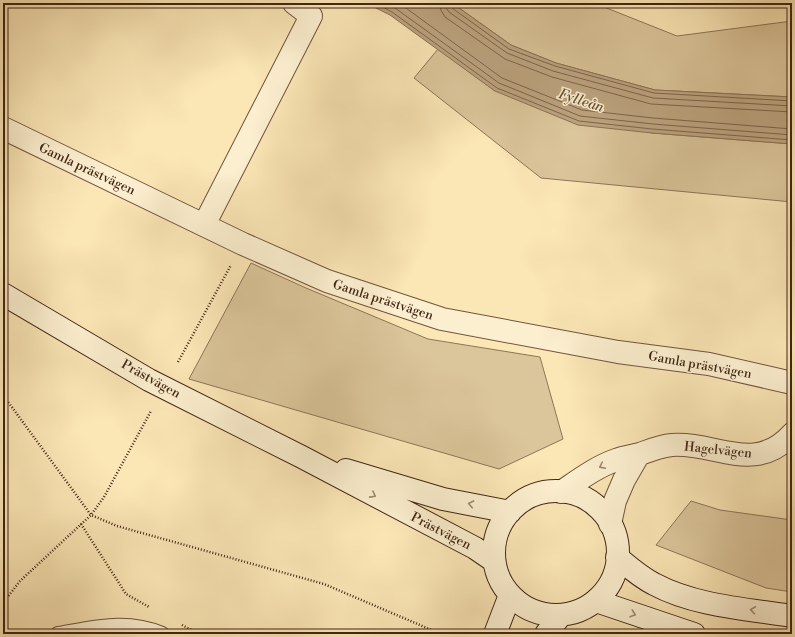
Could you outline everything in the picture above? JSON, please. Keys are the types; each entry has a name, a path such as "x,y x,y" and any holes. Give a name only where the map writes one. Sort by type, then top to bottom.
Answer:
{"street":[{"path":"204,225 311,16 294,3"},
{"name":"Gamla prästvägen","path":"3,128 243,244 327,281 442,319 618,352 709,364 792,383"},
{"name":"Prästvägen","path":"3,294 149,380 302,457 475,548 494,561"},
{"name":"Hagelvägen","path":"561,492 601,466 618,459 639,454 658,447 673,445 691,446 746,455 761,454 774,450 785,442 792,434"},
{"path":"610,524 614,500 639,454"},
{"name":"Prästvägen","path":"302,457 443,499 510,512"},
{"path":"547,492 561,492 576,495 590,502 601,512 610,524 616,540 617,557 614,573 607,588 596,601 580,610 561,615 542,614 524,607 510,595 499,579 494,561 495,543 500,527 510,512 520,502 547,492"},
{"path":"617,557 636,573 676,594 719,605 792,616"},
{"path":"495,634 510,595"},
{"path":"596,601 694,634"},
{"path":"546,634 561,615"}],"lane":[{"path":"58,634 94,627 126,625 141,627 162,634"}],"path":[{"path":"178,362 243,244"},
{"path":"3,395 91,515 117,526 324,584 441,634"},
{"path":"3,603 20,581 91,515 104,497 151,411"},
{"path":"81,524 126,594 152,608"},
{"path":"177,622 199,634"}],"shaded area":[{"path":"452,3 594,3 677,36 792,21 792,97 655,90 556,63 511,45"},
{"path":"438,49 495,91 652,133 792,144 792,202 541,178 414,78"},
{"path":"251,263 306,288 428,339 540,357 563,439 499,469 189,379"},
{"path":"691,501 720,510 792,520 792,592 766,588 656,545"}],"water":[{"name":"Fylleån","path":"366,3 452,3 511,45 556,63 655,90 792,97 792,144 652,133 578,125 495,91 390,15"}]}
